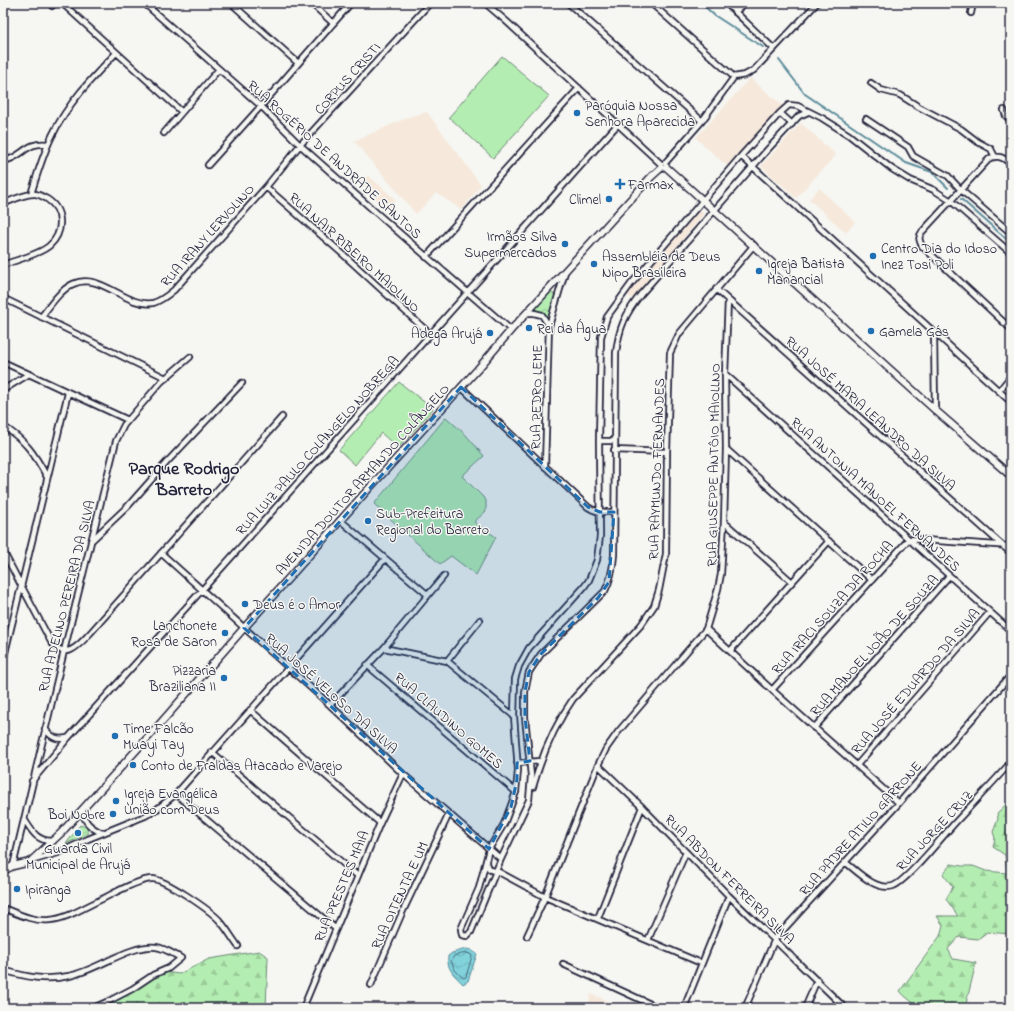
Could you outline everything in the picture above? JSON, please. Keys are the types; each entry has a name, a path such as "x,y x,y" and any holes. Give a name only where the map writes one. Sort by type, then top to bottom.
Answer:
{"street":[{"path":"62,3 182,112"},
{"name":"RUA ROGÉRIO DE ANDRADE SANTOS","path":"144,3 261,106 300,145 511,330"},
{"path":"230,3 298,63"},
{"path":"311,3 333,23"},
{"path":"208,164 351,3"},
{"name":"CORPUS CRISTI","path":"266,187 300,145 430,3"},
{"path":"484,3 663,166 715,210 1011,476"},
{"path":"568,3 702,121"},
{"path":"651,3 734,77 745,75 754,70 817,3"},
{"path":"726,3 774,49"},
{"path":"736,12 745,3"},
{"path":"971,13 973,3"},
{"path":"31,194 48,144 57,125 77,96 116,53"},
{"path":"164,133 219,69"},
{"name":"AVENIDA DOUTOR ARMANDO COLÂNGELO","path":"30,862 53,841 152,734 340,520 650,177 663,166 702,121 734,77"},
{"path":"871,83 881,90 900,95 919,108 961,129 978,142 991,149 996,156"},
{"path":"426,257 579,88"},
{"path":"808,112 803,114 792,124 769,148 641,294 629,310 621,326 616,353 613,564 610,582 605,591 541,654 530,672 525,692 524,717 531,776 529,800 501,859 471,932 467,936 462,935 460,929 479,888 489,849 504,824 516,792 518,770 514,716 515,678 523,656 537,638 578,594 592,574 597,560 599,551 600,512 599,441 601,337 607,317 630,284 780,113 789,105 798,106 822,118 850,135 892,169 910,180 934,190 951,201 1011,253"},
{"path":"1004,110 1006,116 1011,121"},
{"path":"780,113 792,124"},
{"path":"866,119 908,147 913,156 948,176 961,190 1011,233"},
{"name":"RUA LUIZ PAULO COLANGELO NOBREGA","path":"32,781 68,738 618,124"},
{"path":"3,161 14,158 34,144 48,144"},
{"path":"742,156 1011,402"},
{"path":"1010,163 1004,158 996,156 990,158 922,232 919,236 919,240 922,246 1011,329"},
{"name":"RUA IRANY LERVOLINO","path":"41,317 67,287 82,280 94,282 144,303 153,303 166,296 174,290 266,187"},
{"name":"RUA NAIR RIBEIRO MAIOLINO","path":"266,187 345,256 430,334"},
{"path":"3,204 31,194 36,194 49,200 56,207 60,217 58,235 47,247 3,265"},
{"name":"RUA RAYMUNDO FERNANDES","path":"529,800 540,761 556,726 573,699 640,625 654,606 660,590 666,554 670,353 679,334 754,245"},
{"name":"RUA PEDRO LEME","path":"545,468 549,326 565,271"},
{"name":"RUA JOSÉ MARIA LEANDRO DA SILVA","path":"716,289 1011,553"},
{"path":"3,298 166,378"},
{"name":"RUA GIUSEPPE ANTÔIO MAIOLLNO","path":"527,936 545,897 598,765 606,749 618,732 706,629 721,574 726,448 725,374 728,300"},
{"name":"RUA PEDRO LEME","path":"527,314 534,313 542,315 549,326"},
{"path":"934,333 936,410"},
{"name":"RUA ADELINO PEREIRA DA SILVA","path":"13,866 32,781 116,441 128,420 166,378 190,358"},
{"path":"3,362 128,420"},
{"path":"3,390 29,374"},
{"name":"RUA ANTONIA MANOEL FERNANDES","path":"725,374 1011,631"},
{"path":"999,391 1011,376"},
{"path":"91,542 128,506 167,462 242,383"},
{"path":"461,387 588,507 592,510 600,512 614,512"},
{"path":"3,661 22,588 68,393"},
{"path":"3,551 51,642 64,651 71,650 81,642 282,417"},
{"path":"3,426 17,435 29,446 47,477"},
{"path":"599,441 614,441"},
{"path":"726,448 872,580"},
{"path":"614,450 667,452"},
{"path":"340,520 428,596"},
{"path":"724,522 792,582"},
{"path":"909,539 1011,546"},
{"name":"RUA IRACI SOUZA DA ROCHA","path":"772,690 909,539"},
{"path":"730,652 828,541"},
{"name":"RUA JOSÉ VELOSO DA SILVA","path":"160,553 330,705 404,774 501,859"},
{"path":"3,871 13,866 58,853 151,812 176,794 384,559"},
{"path":"330,705 384,648 444,576"},
{"name":"RUA MANOEL JOÃO DE SOUZA","path":"814,728 949,576"},
{"name":"RUA JOSÉ EDUARDO DA SILVA","path":"856,765 990,612"},
{"path":"447,661 480,620"},
{"path":"706,629 814,728 899,803"},
{"path":"384,648 447,661 514,716"},
{"name":"RUA CLAUDINO GOMES","path":"367,665 516,792"},
{"name":"RUA PADRE ATILIO GARRONE","path":"745,1008 775,939 899,803 1011,675"},
{"path":"250,710 380,823"},
{"path":"45,729 54,738 61,740 68,738"},
{"path":"212,752 358,876"},
{"path":"517,763 540,761"},
{"name":"RUA JORGE CRUZ","path":"845,862 863,876 884,887 893,886 902,881 1011,762"},
{"name":"RUA ABDON FERREIRA SILVA","path":"598,765 642,807 729,896 845,1008"},
{"name":"RUA PRESTES MAIA","path":"303,1008 380,823 404,774"},
{"path":"176,794 336,929"},
{"path":"598,918 642,807"},
{"path":"83,808 84,819 87,824 91,828 102,833"},
{"name":"RUA OITENTA E UM","path":"371,985 402,913 449,814"},
{"path":"24,819 37,837 44,841 53,841"},
{"path":"648,940 686,852"},
{"path":"486,863 488,869 491,871 497,871 545,897 598,918 701,963"},
{"path":"3,908 28,918 41,921 58,919 128,887 152,879 159,880 181,892 211,912 220,921 238,946"},
{"path":"684,1008 729,896"},
{"path":"3,970 39,978 71,976 87,971 128,952 149,947 157,947 167,950 181,958 169,968 153,975 132,989 93,1008"},
{"path":"563,964 659,1008"},
{"path":"805,1008 817,980"}],"highlighted area":[{"path":"461,387 588,507 600,512 614,512 609,582 598,598 541,654 529,672 525,692 525,717 530,761 517,763 517,780 511,807 489,849 244,628"}],"shaded area":[{"path":"750,78 783,106 728,167 696,138"},
{"path":"427,112 481,185 462,210 436,193 416,214 354,141 411,116"},
{"path":"801,123 836,155 796,198 761,166"},
{"path":"368,175 396,200 389,209 383,202 381,204 360,182"},
{"path":"819,188 855,222 846,233 809,199"},
{"path":"698,209 704,214 633,299 626,295"},
{"path":"591,994 624,1008 587,1008"}],"green space":[{"path":"502,56 549,96 493,158 449,117"},
{"path":"549,291 555,295 548,318 542,312 533,310"},
{"path":"399,382 433,409 398,448 381,433 355,465 339,450"},
{"path":"446,417 466,435 484,456 462,476 486,500 486,511 474,522 496,537 476,575 451,556 440,564 374,504"},
{"path":"1011,800 1011,934 987,932 978,939 959,937 948,949 953,959 976,963 965,1008 918,1008 900,991 940,936 943,925 937,916 958,916 946,899 953,887 943,874 951,864 973,866 986,871 1007,873 1005,855 993,847 995,838 993,832 998,819 997,813"},
{"path":"80,825 86,827 89,833 66,844"},
{"path":"259,951 268,957 266,1008 99,1008 164,972 179,974 209,959"}],"water":[{"path":"466,949 477,954 468,981 463,984 454,975 448,965 448,956 452,953"}],"waterway":[{"path":"701,3 714,15 763,47"},
{"path":"779,60 805,94 906,163 932,172 948,188"},
{"path":"961,199 1011,243"}],"place":[{"name":"Paróquia Nossa Senhora Aparecida","path":"577,113"},
{"name":"Farmax","path":"620,184"},
{"name":"Climel","path":"609,199"},
{"name":"Irmãos Silva Supermercados","path":"565,244"},
{"name":"Centro Dia do Idoso Inez Tosi Poli","path":"873,256"},
{"name":"Assembléia de Deus Nipo Brasileira","path":"594,264"},
{"name":"Igreja Batista Manancial","path":"759,271"},
{"name":"Rei da Água","path":"529,328"},
{"name":"Gamela Gás","path":"871,331"},
{"name":"Adega Arujá","path":"490,333"},
{"name":"Sub-Prefeitura Regional do Barreto","path":"368,521"},
{"name":"Deus é o Amor","path":"245,604"},
{"name":"Lanchonete Rosa de Saron","path":"225,633"},
{"name":"Pizzaria Braziliana II","path":"224,678"},
{"name":"Time Falcão Muayi Tay","path":"115,736"},
{"name":"Conto de Fraldas Atacado e Varejo","path":"133,765"},
{"name":"Igreja Evangélica União com Deus","path":"116,801"},
{"name":"Boi Nobre","path":"113,814"},
{"name":"Guarda Civil Municipal de Arujá","path":"78,833"},
{"name":"Ipiranga","path":"17,889"}],"district":[{"name":"Parque Rodrigo Barreto","path":"184,478"}]}
